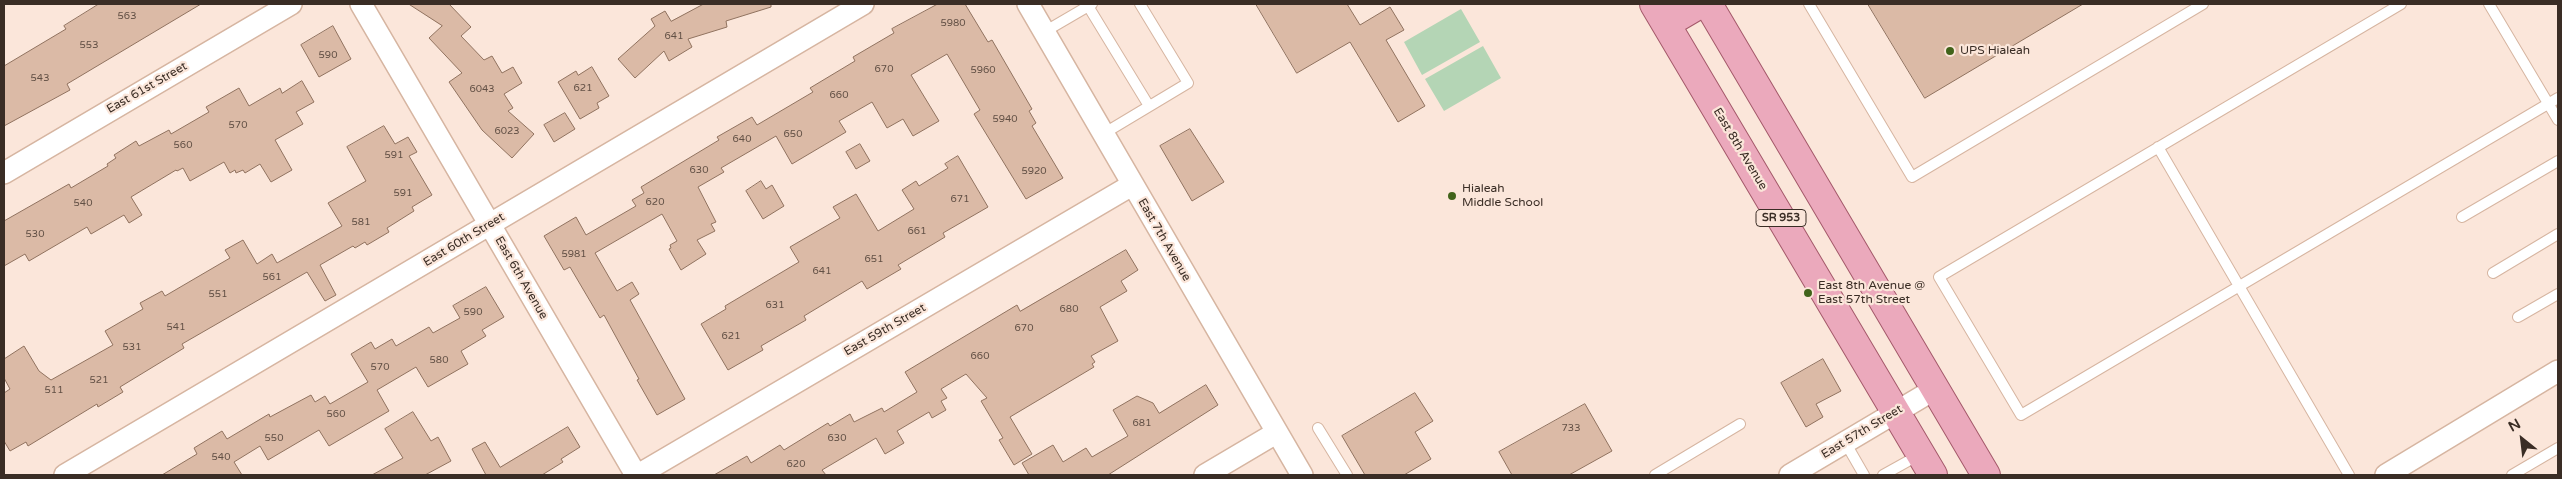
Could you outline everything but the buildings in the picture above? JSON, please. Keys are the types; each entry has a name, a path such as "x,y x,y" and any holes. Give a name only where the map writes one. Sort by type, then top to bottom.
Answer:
{"main road":[{"path":"1660,14 1700,4"},
{"path":"1708,4 1986,475"},
{"name":"East 8th Avenue","path":"1660,14 1926,465"}],"street":[{"name":"East 61st Street","path":"4,173 291,4"},
{"name":"East 6th Avenue","path":"361,4 637,475"},
{"name":"East 60th Street","path":"65,475 863,4"},
{"name":"East 7th Avenue","path":"1028,4 1302,475"},
{"name":"East 59th Street","path":"637,475 1132,185"},
{"path":"2386,475 2558,371"},
{"name":"East 57th Street","path":"1790,475 1814,469 1845,442 1935,389"},
{"path":"1205,475 1276,433"}],"lane":[{"path":"1103,134 1188,83 1140,4"},
{"path":"1809,4 1912,177 2203,4"},
{"path":"2401,4 1939,276 2021,416 2558,98"},
{"path":"2489,4 2558,120"},
{"path":"1044,32 1090,5 1149,106"},
{"path":"2158,147 2349,475"},
{"path":"2462,217 2558,161"},
{"path":"2493,273 2558,234"},
{"path":"2518,317 2558,294"},
{"path":"1655,475 1740,424"},
{"path":"1318,428 1346,475"},
{"path":"1845,442 1864,475"},
{"path":"2519,474 2558,448"},
{"path":"1883,475 1926,465"}],"green space":[{"path":"1461,9 1480,42 1422,75 1404,42"},
{"path":"1483,46 1501,78 1444,111 1425,79"}],"place":[{"name":"UPS Hialeah","path":"1950,51"},
{"name":"Hialeah Middle School","path":"1452,196"},
{"name":"East 8th Avenue @ East 57th Street","path":"1808,293"}]}
